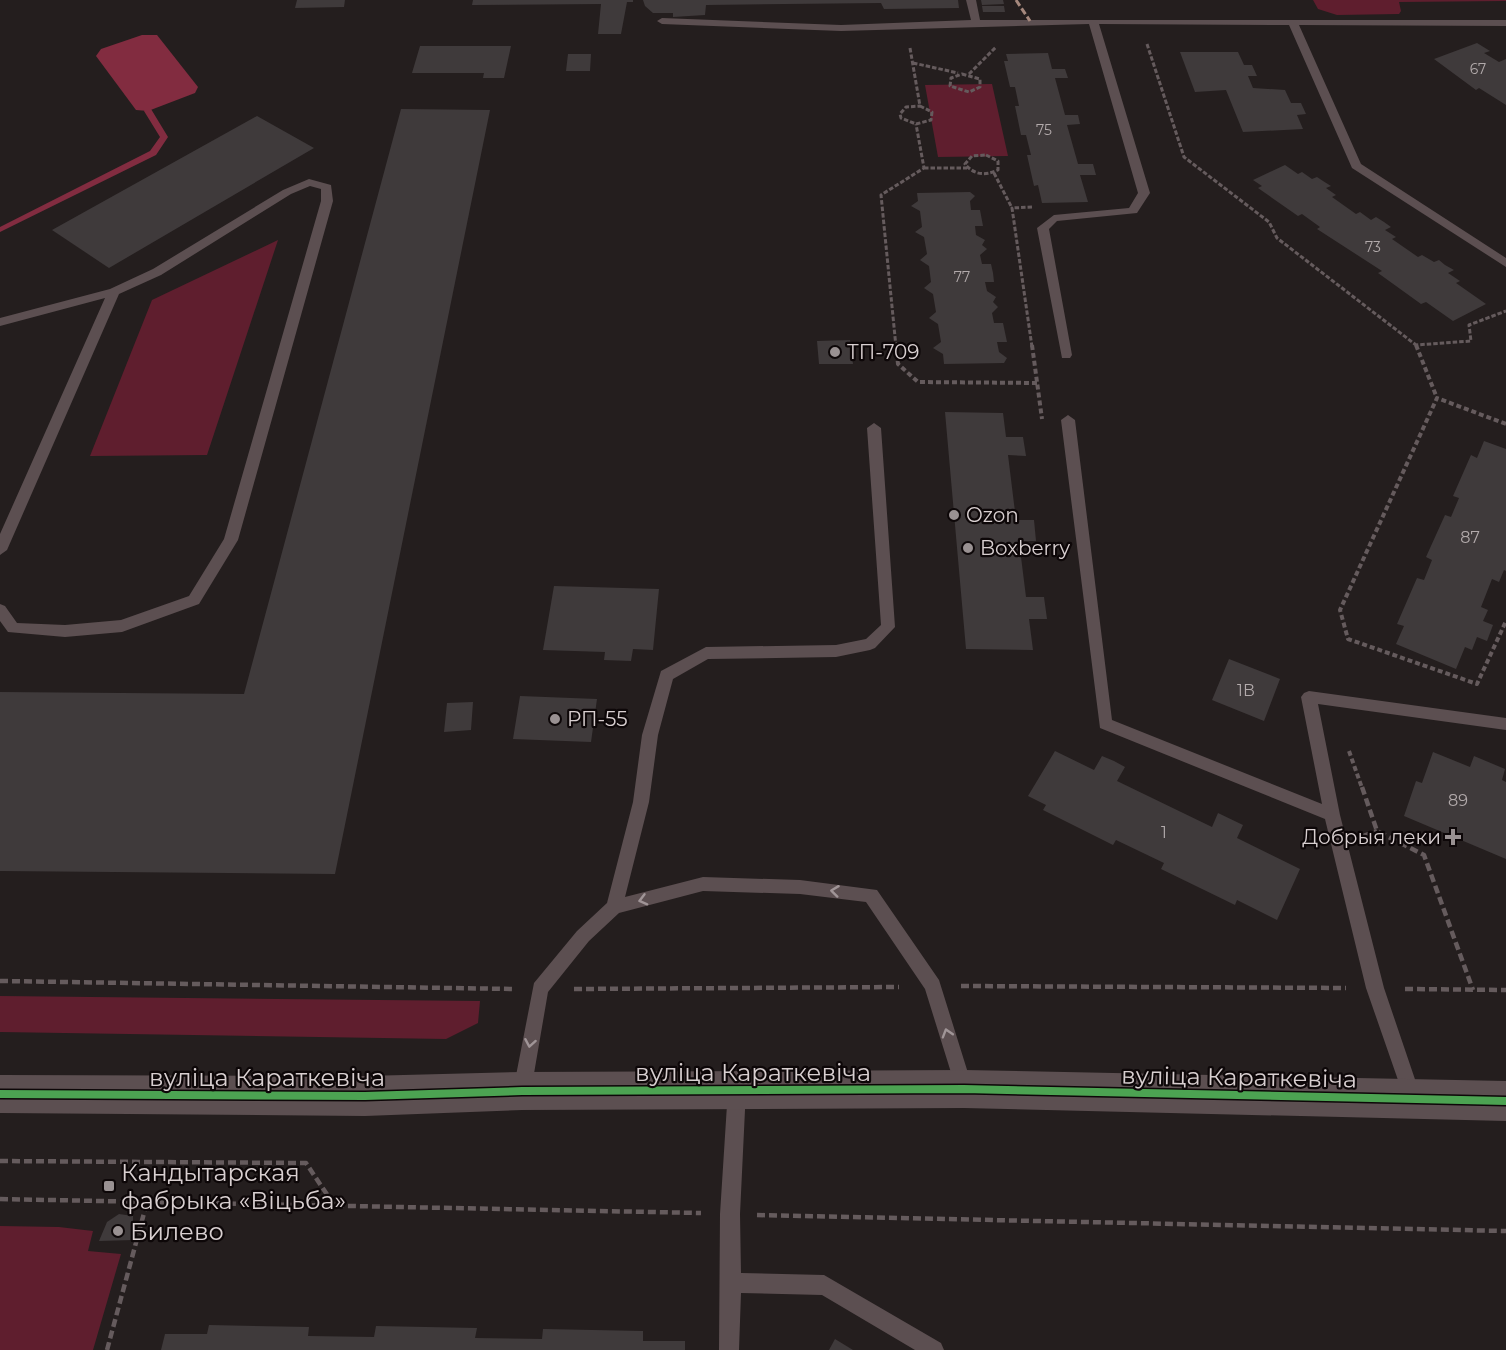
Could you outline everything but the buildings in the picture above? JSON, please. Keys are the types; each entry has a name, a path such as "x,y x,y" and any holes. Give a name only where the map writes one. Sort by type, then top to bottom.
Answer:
{"street":[{"name":"вуліца Караткевіча","path":"0,1094 365,1096 522,1091 964,1089 1506,1101"}],"lane":[{"path":"971,0 976,22"},
{"path":"662,21 841,28 976,22 1093,21 1506,23"},
{"path":"1066,356 1043,228 1054,218 1132,211 1144,193 1093,21"},
{"path":"1293,22 1356,166 1506,263"},
{"path":"0,322 114,292 157,272 287,192 309,182 327,187 327,201 231,540 194,600 122,626 65,631 13,628 0,610"},
{"path":"0,550 114,292"},
{"path":"1068,420 1105,724 1332,815"},
{"path":"615,907 641,802 650,735 666,675 706,653 836,651 870,644 888,627 874,428"},
{"path":"1413,1100 1375,988 1332,815 1309,697 1506,724"},
{"path":"522,1091 540,989 583,936 615,907 703,884 800,887 871,895 933,986 964,1089"},
{"path":"729,1350 730,1214 737,1089"},
{"path":"731,1283 824,1285 934,1350"}],"path":[{"path":"1139,21 1184,157 1269,222 1277,238 1416,345 1437,398 1340,610 1347,639 1477,684 1506,621"},
{"path":"908,39 920,106"},
{"path":"969,74 996,47 1007,47"},
{"path":"913,63 969,74 980,79 981,83 976,90 969,92 950,86 951,78 962,74"},
{"path":"906,107 927,108 933,116 927,123 916,124 906,122 900,114 906,107"},
{"path":"916,124 924,168"},
{"path":"967,168 965,164 972,156 986,155 998,161 1000,165 993,173 979,174 967,168 924,168 881,195 898,364 918,382 1037,383"},
{"path":"993,173 1012,208 1044,429"},
{"path":"1012,208 1034,207"},
{"path":"1416,345 1471,341 1469,325 1506,311"},
{"path":"1437,398 1506,424"},
{"path":"1347,744 1377,831 1424,855 1473,990"},
{"path":"1340,845 1377,831"},
{"path":"0,981 540,989 1229,985 1506,990"},
{"path":"0,1161 306,1163 334,1206"},
{"path":"107,1350 147,1202"}],"shaded area":[{"path":"1313,0 1506,1 1399,2 1401,11 1399,14 1337,15 1318,9"},
{"path":"142,35 157,35 198,87 195,93 148,111 136,110 96,56 101,49"},
{"path":"992,84 1008,156 938,157 925,85"},
{"path":"278,240 207,455 90,456 152,300"},
{"path":"0,996 480,1001 478,1023 446,1039 0,1032"},
{"path":"0,1226 59,1227 93,1231 88,1251 121,1254 93,1350 0,1350"}],"waterway":[{"path":"0,230 153,153 164,137 148,111"}],"marked path":[{"path":"1016,0 1030,21"}],"cycle path":[{"path":"0,1094 365,1096 522,1091 964,1089 1506,1101"}],"place":[{"name":"ТП-709","path":"835,352"},
{"name":"Ozon","path":"954,515"},
{"name":"Boxberry","path":"968,548"},
{"name":"РП-55","path":"555,719"},
{"name":"Добрыя леки","path":"1453,837"},
{"name":"Кандытарская фабрыка «Віцьба»","path":"109,1186"},
{"name":"Билево","path":"118,1231"}]}
